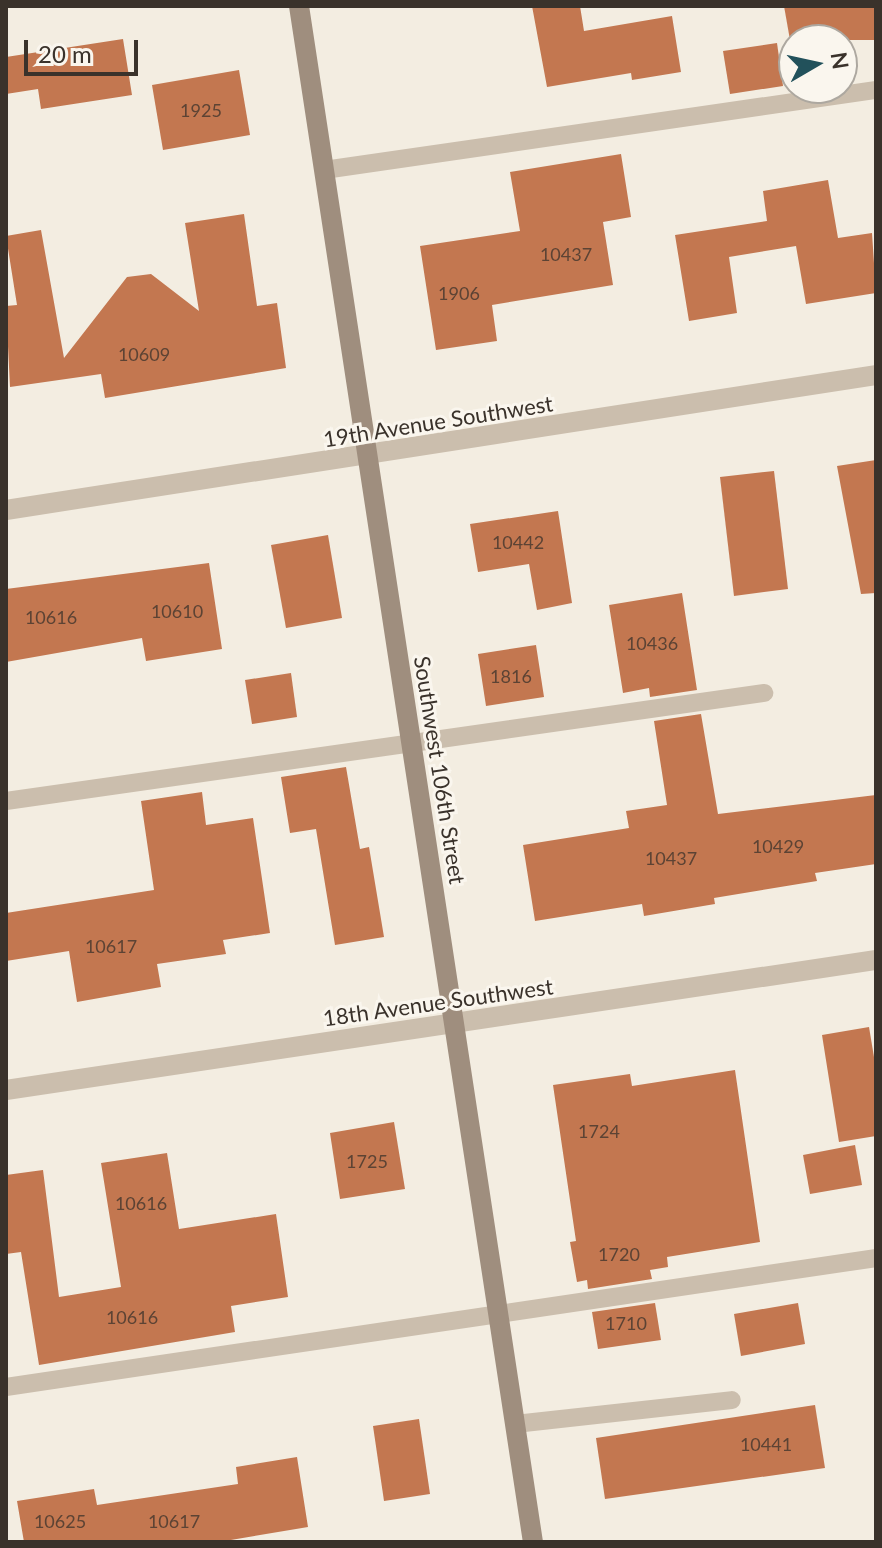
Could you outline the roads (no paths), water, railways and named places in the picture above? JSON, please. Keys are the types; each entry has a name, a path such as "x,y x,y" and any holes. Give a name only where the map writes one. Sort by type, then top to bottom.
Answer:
{"street":[{"name":"Southwest 106th Street","path":"299,6 533,1542"},
{"name":"19th Avenue Southwest","path":"6,510 876,375"},
{"name":"18th Avenue Southwest","path":"6,1090 876,960"}],"lane":[{"path":"324,170 876,90"},
{"path":"6,801 764,693"},
{"path":"6,1387 876,1258"},
{"path":"515,1424 732,1400"}]}
